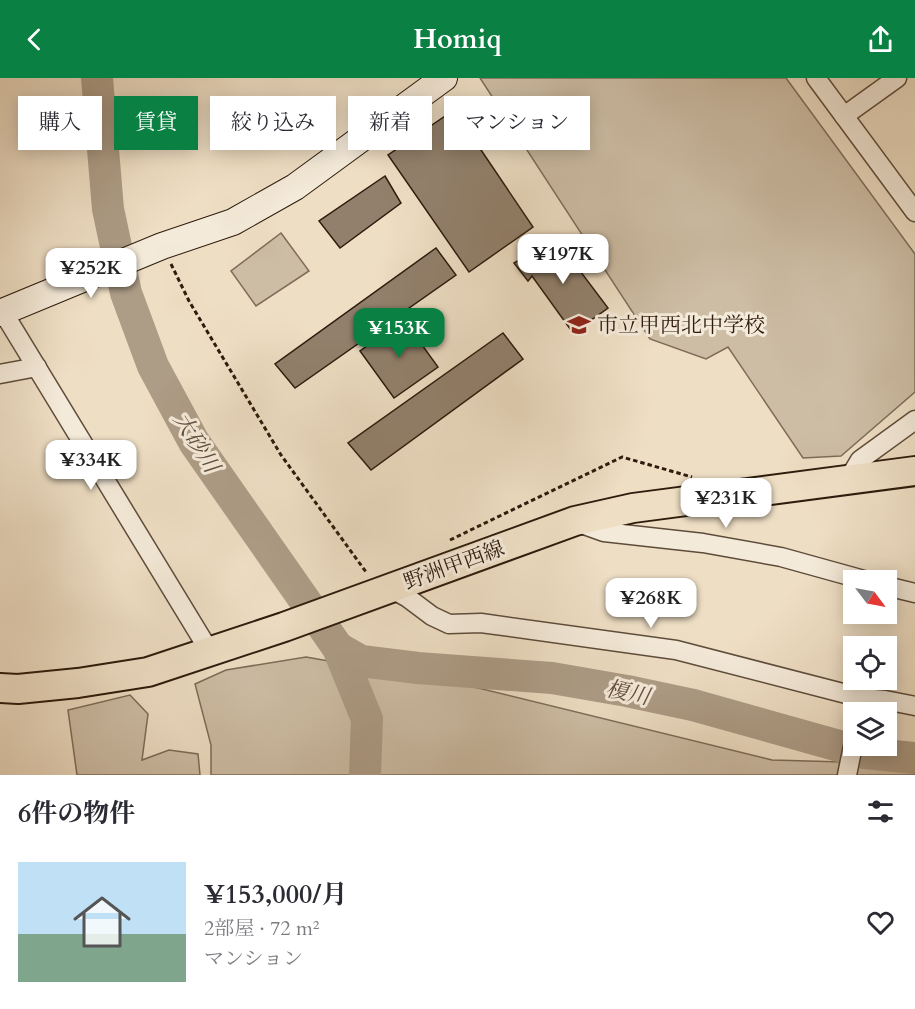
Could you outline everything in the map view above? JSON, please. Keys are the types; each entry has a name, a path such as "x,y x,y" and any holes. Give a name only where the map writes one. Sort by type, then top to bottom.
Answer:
{"main road":[{"name":"野洲甲西線","path":"0,688 18,689 78,683 148,672 284,627 575,521 633,508 915,471"}],"street":[{"path":"210,652 2,313 162,246 233,222 295,187 444,78"},
{"path":"816,78 915,212"},
{"path":"844,116 897,78"},
{"path":"0,374 37,367"},
{"path":"848,480 860,460 915,420"},
{"path":"575,521 604,532 703,543 780,557 843,574"},
{"path":"390,588 432,616 449,624 481,623 676,651 851,702"},
{"path":"897,589 915,593"},
{"path":"875,702 885,700 895,702"},
{"path":"897,702 915,706"},
{"path":"846,775 850,756"}],"path":[{"path":"162,246 189,301 281,455 364,570 390,588"}],"shaded area":[{"path":"480,78 786,78 915,254 915,392 841,456 803,458 728,347 706,359 650,339 527,150 590,150 590,96 492,96"},
{"path":"281,233 309,271 256,306 231,271"},
{"path":"306,657 466,685 772,760 915,764 915,775 211,775 211,745 195,684 226,670"},
{"path":"130,695 148,714 142,760 169,750 198,754 200,775 77,775 68,710"}],"building":[{"path":"444,117 444,150 481,150 533,227 469,272 388,155 395,150 432,150 432,125"},
{"path":"385,176 401,203 340,248 319,221"},
{"path":"556,239 608,308 573,333 532,276 528,281 514,263"},
{"path":"436,248 456,275 295,388 275,364"},
{"path":"404,320 438,367 394,398 360,351"},
{"path":"503,333 523,359 371,470 348,443"}],"waterway":[{"name":"大砂川","path":"97,78 108,209 126,293 153,366 194,442 338,648 367,719 365,775"},
{"name":"榎川","path":"338,648 361,661 418,668 552,678 627,691 693,705 864,753 915,758"}],"place":[{"name":"市立甲西北中学校","path":"579,325"}]}
